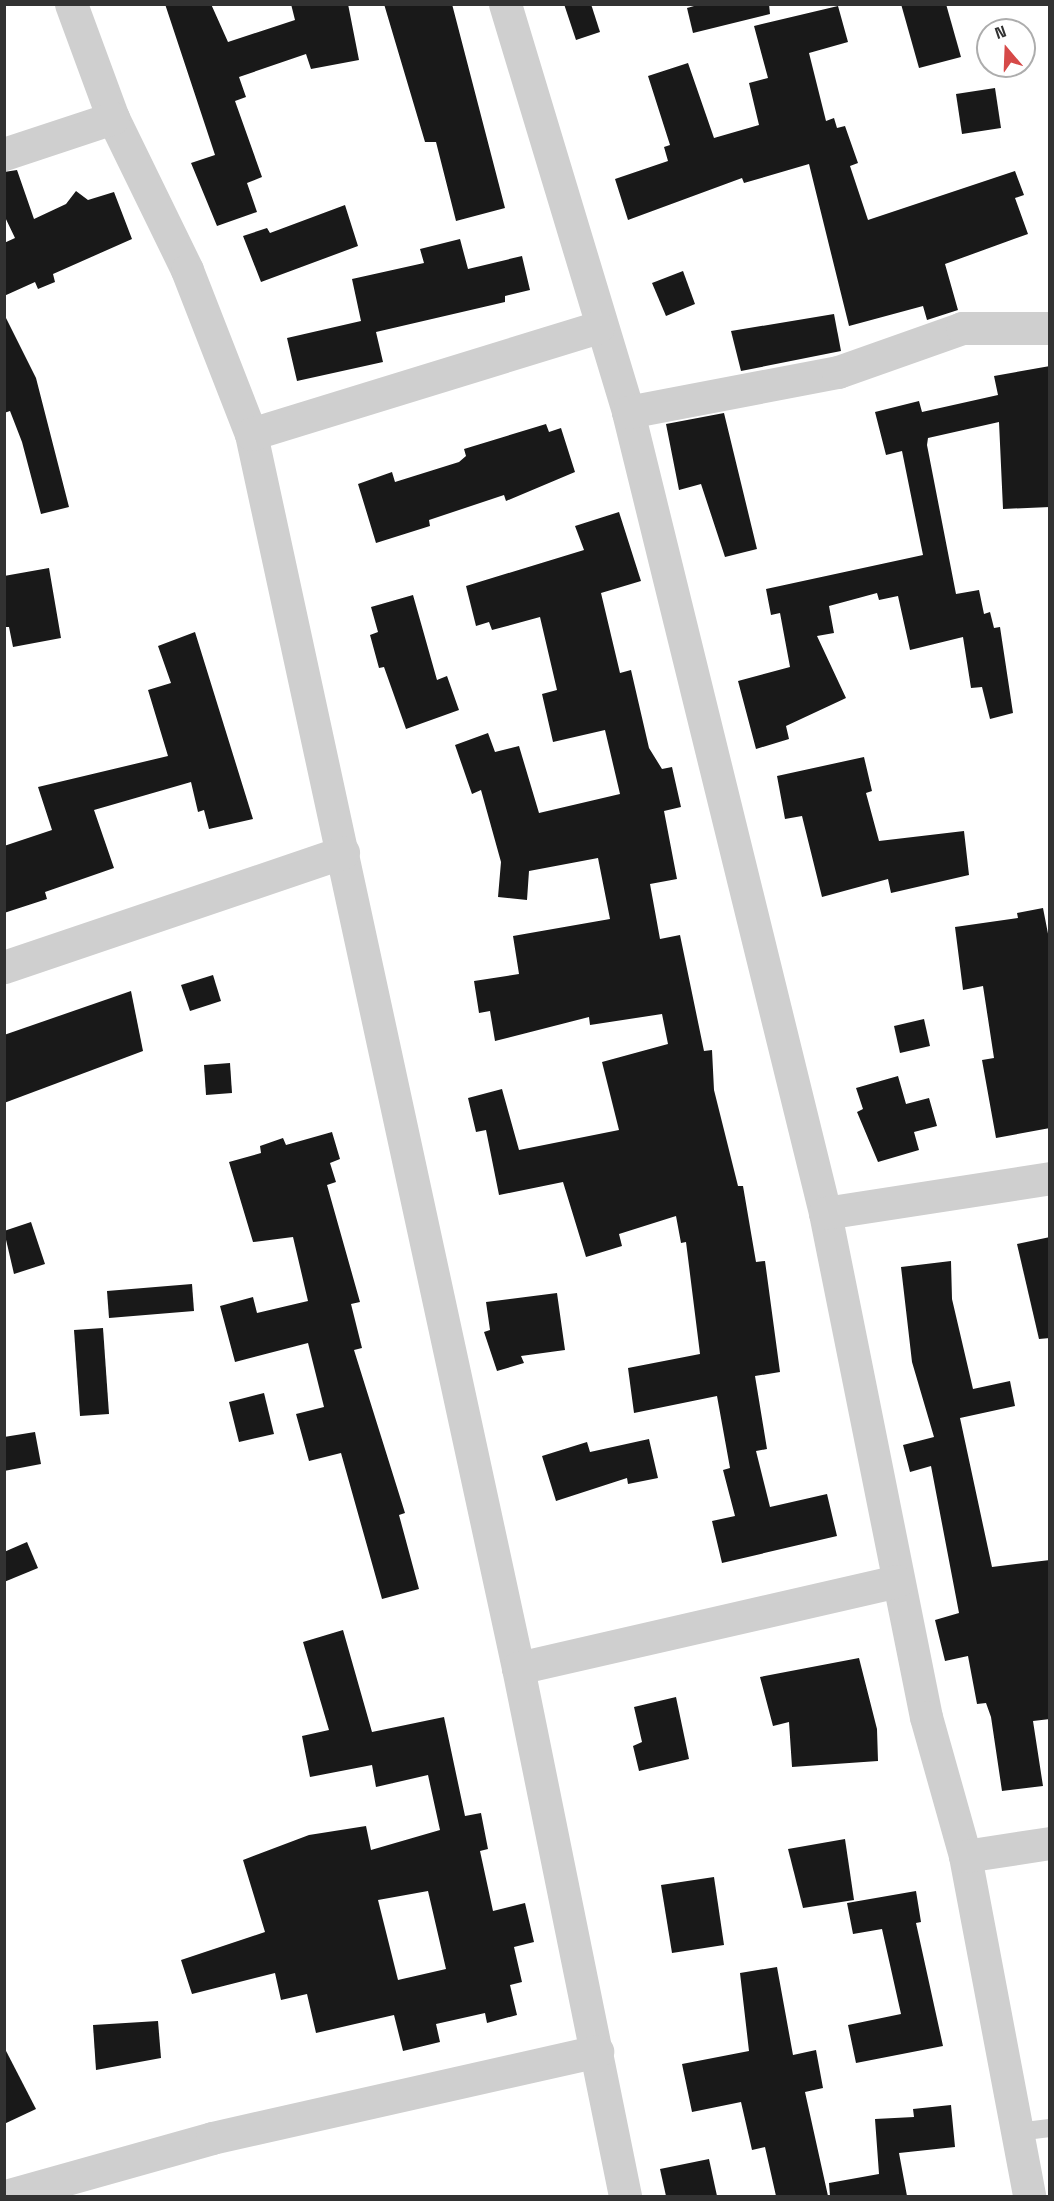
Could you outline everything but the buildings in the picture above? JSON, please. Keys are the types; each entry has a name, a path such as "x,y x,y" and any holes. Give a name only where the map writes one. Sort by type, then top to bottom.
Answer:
{"street":[{"path":"71,4 113,118 187,270 251,434 518,1668 625,2196"},
{"path":"505,4 598,327 628,412 825,1213 897,1581 926,1716 964,1856 1029,2196"},
{"path":"4,154 113,118"},
{"path":"251,434 598,327"},
{"path":"628,412 838,372 962,328 1050,328"},
{"path":"4,968 343,852"},
{"path":"825,1213 1050,1178"},
{"path":"518,1668 897,1581"},
{"path":"964,1856 1050,1843"},
{"path":"6,2196 201,2141 597,2051"}],"lane":[{"path":"1017,2132 1050,2128"}]}
